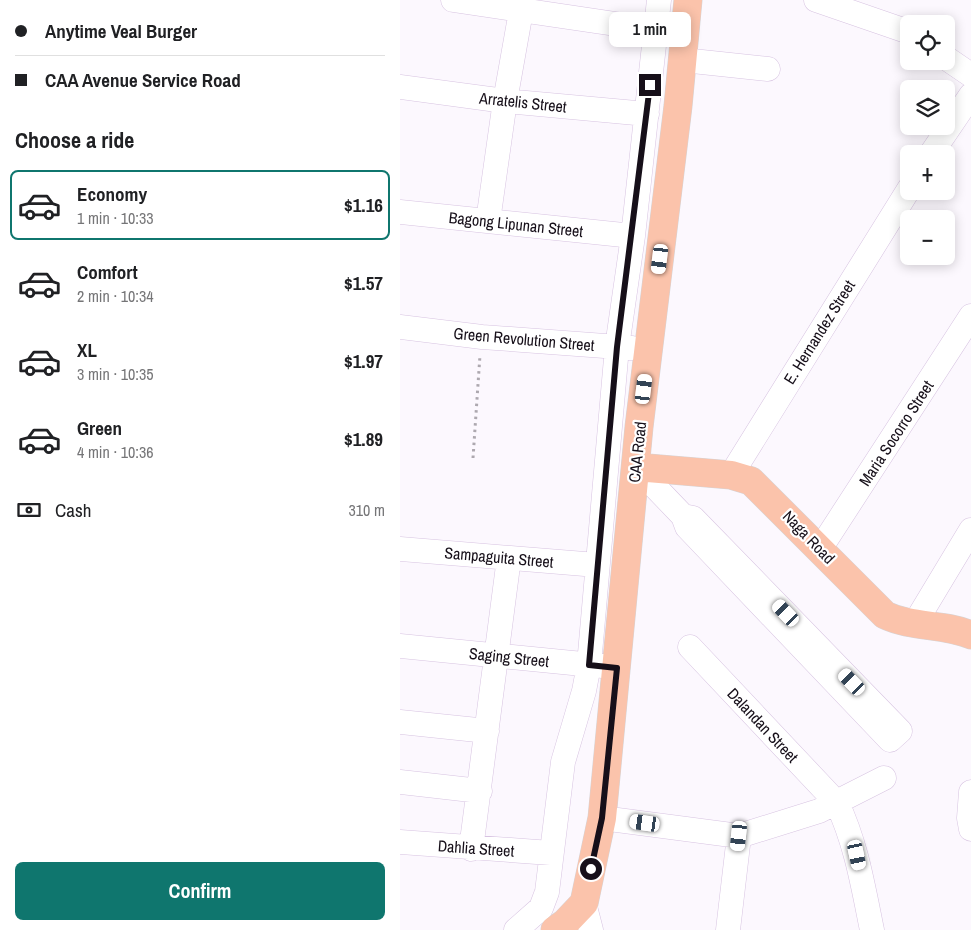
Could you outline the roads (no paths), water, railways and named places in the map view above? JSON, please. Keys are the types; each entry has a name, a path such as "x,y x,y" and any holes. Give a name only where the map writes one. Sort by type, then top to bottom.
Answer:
{"main road":[{"name":"CAA Road","path":"570,928 584,903 602,818 636,468 683,60 688,0"},
{"name":"Naga Road","path":"636,468 731,475 751,481 760,487 885,615 896,620 941,626 971,635"}],"street":[{"path":"453,0 522,5 656,30"},
{"path":"516,930 541,908 546,892 564,762 584,691 589,665 617,347 633,236 658,0"},
{"path":"816,0 900,29"},
{"path":"488,221 505,101 522,5"},
{"path":"683,60 768,69"},
{"path":"955,64 971,75"},
{"name":"Arratelis Street","path":"400,87 505,101 647,114"},
{"path":"938,145 971,95"},
{"name":"E. Hernandez Street","path":"731,475 902,200"},
{"name":"Bagong Lipunan Street","path":"400,212 633,236"},
{"name":"Maria Socorro Street","path":"820,549 971,316"},
{"name":"Green Revolution Street","path":"400,327 482,337 649,350"},
{"path":"636,468 683,516 687,527 781,617 875,715 900,731 890,740"},
{"path":"915,623 971,530"},
{"name":"Sampaguita Street","path":"400,549 597,566"},
{"path":"470,849 480,791 509,558"},
{"name":"Saging Street","path":"400,646 617,668"},
{"name":"Dalandan Street","path":"690,647 837,803 846,822 857,855 872,930"},
{"path":"400,722 487,731"},
{"path":"602,818 739,836 819,811 884,778"},
{"path":"400,782 480,791"},
{"path":"971,792 968,818 971,829"},
{"path":"728,930 739,836"},
{"name":"Dahlia Street","path":"400,842 470,849 552,853"}]}
